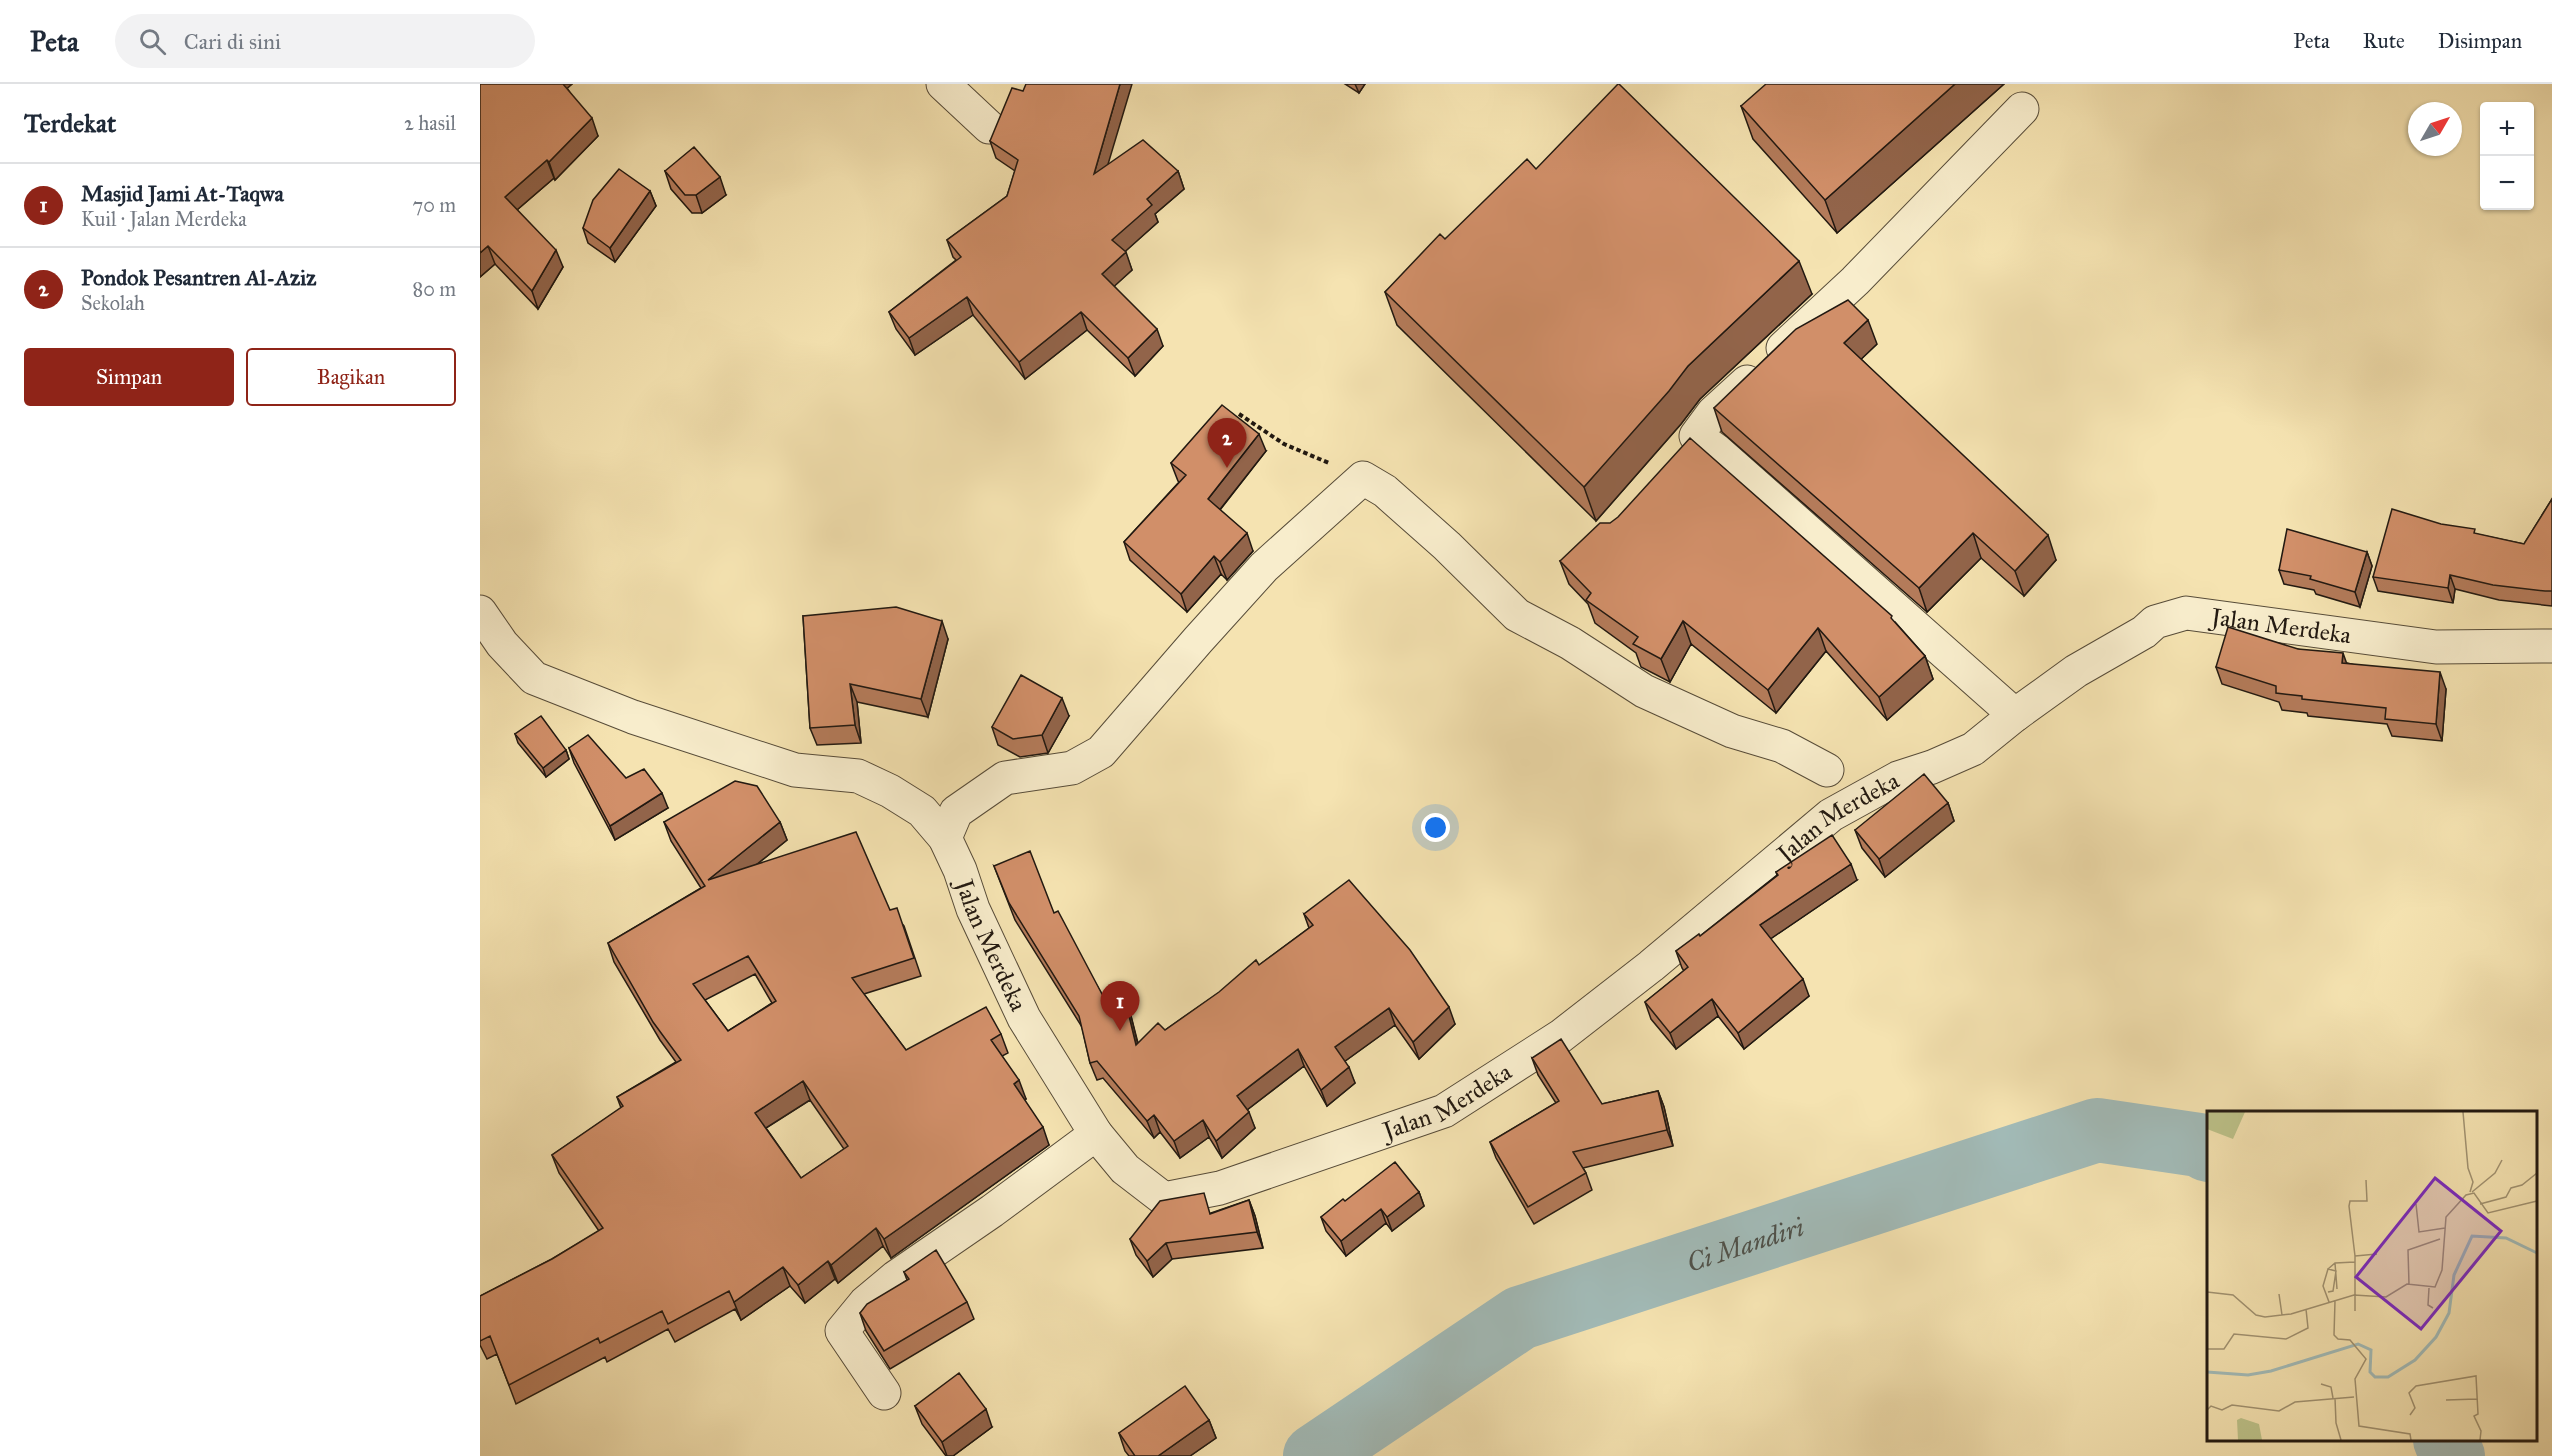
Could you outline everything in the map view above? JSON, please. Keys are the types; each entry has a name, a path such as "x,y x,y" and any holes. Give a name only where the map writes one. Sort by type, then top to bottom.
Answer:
{"street":[{"path":"944,84 989,127"},
{"path":"1673,461 1713,413 1855,281 2022,109"},
{"path":"1696,436 1717,451 2015,715"},
{"path":"945,838 956,812 1005,778 1072,768 1101,752 1264,567 1363,478 1385,491 1447,546 1517,615 1570,643 1644,691 1732,731 1782,746 1827,770"},
{"name":"Jalan Merdeka","path":"480,612 502,644 534,678 633,717 795,770 858,776 890,791 922,811 945,838 960,870 973,909 1024,1018 1096,1134 1125,1169 1164,1199 1220,1188 1444,1111 1570,1029 1651,966 1832,815 1898,778 1932,767 1973,749 2076,671 2144,632 2155,622 2186,613 2436,647 2552,646"},
{"path":"884,1393 842,1332 865,1303 896,1277 992,1211 1096,1134"}],"path":[{"path":"1239,414 1284,444 1363,478"}],"building":[{"path":"480,84 563,84 592,118 549,162 547,160 505,197 556,250 532,291 488,246 480,253"},
{"path":"1026,84 1120,84 1094,174 1143,140 1178,171 1147,199 1152,205 1112,240 1126,252 1102,274 1157,329 1128,358 1081,312 1019,362 967,297 909,338 889,312 961,257 947,240 1007,196 1018,160 990,141 1012,88 1023,91"},
{"path":"1618,84 1799,261 1688,366 1669,391 1584,487 1385,292 1440,234 1445,239 1527,159 1536,169"},
{"path":"1766,84 1955,84 1825,200 1741,106"},
{"path":"694,147 720,177 696,195 685,195 665,171"},
{"path":"619,169 650,191 610,248 583,228 593,200"},
{"path":"1848,300 1868,320 1844,343 2048,535 2015,571 1973,533 1919,588 1714,408 1796,329"},
{"path":"1222,405 1259,434 1208,499 1247,533 1220,562 1214,556 1181,594 1124,542 1186,475 1171,463"},
{"path":"1690,438 1892,616 1891,618 1925,656 1879,697 1818,628 1768,690 1683,621 1661,659 1633,644 1638,637 1586,600 1591,593 1560,561 1600,523 1610,523 1618,517"},
{"path":"2552,499 2552,591 2493,585 2450,575 2448,588 2373,577 2392,509 2441,524 2475,529 2474,533 2524,544"},
{"path":"2287,529 2367,552 2355,592 2310,579 2311,576 2279,570"},
{"path":"896,607 942,621 921,699 850,684 855,725 810,728 803,616"},
{"path":"2228,627 2298,649 2343,653 2342,663 2440,672 2436,724 2385,719 2386,708 2302,699 2302,696 2276,693 2276,686 2216,667"},
{"path":"1021,675 1062,698 1042,735 1013,739 992,727"},
{"path":"541,716 566,750 543,768 515,734"},
{"path":"588,735 626,778 644,769 662,793 610,826 569,748"},
{"path":"1924,774 1948,803 1879,859 1855,830"},
{"path":"735,781 757,786 780,822 708,880 856,832 890,910 897,908 914,958 852,978 906,1050 986,1007 1001,1034 991,1040 1019,1080 1014,1084 1043,1127 884,1239 876,1228 831,1265 828,1261 798,1285 783,1267 734,1302 729,1291 668,1324 662,1311 600,1343 598,1338 509,1385 490,1336 480,1341 480,1296 552,1259 603,1228 552,1155 623,1106 617,1097 681,1060 653,1022 608,943 705,886 664,822","holes":["748,956 776,1001 728,1031 693,984","803,1081 848,1146 801,1178 755,1113"]},
{"path":"1832,835 1851,864 1760,925 1803,979 1738,1033 1712,999 1670,1033 1645,1002 1688,967 1676,951 1699,934 1700,936 1778,875 1776,872"},
{"path":"1030,851 1054,913 1058,911 1103,996 1123,991 1136,1045 1158,1023 1165,1030 1219,992 1256,960 1259,965 1313,925 1304,914 1349,880 1410,950 1449,1007 1413,1042 1389,1008 1335,1047 1349,1067 1321,1090 1298,1049 1237,1096 1249,1112 1216,1141 1203,1120 1174,1141 1154,1115 1147,1121 1097,1061 1090,1063 1079,1016 1009,903 994,866"},
{"path":"1561,1039 1602,1104 1658,1091 1667,1130 1573,1152 1586,1173 1528,1207 1490,1142 1559,1101 1532,1058"},
{"path":"1395,1162 1419,1192 1387,1217 1381,1209 1341,1241 1321,1217"},
{"path":"1204,1193 1210,1214 1249,1200 1257,1232 1166,1243 1147,1261 1130,1239 1160,1201"},
{"path":"936,1250 967,1302 884,1351 860,1313 867,1304 909,1279 904,1272"},
{"path":"959,1373 986,1409 942,1442 915,1406"},
{"path":"1185,1386 1209,1420 1158,1456 1135,1456 1119,1433"}],"waterway":[{"name":"Ci Mandiri","path":"1315,1456 1520,1318 2097,1130 2199,1145 2207,1149"},
{"name":"Ci Mandiri","path":"2446,1441 2453,1456"}],"place":[{"name":"Pondok Pesantren Al-Aziz","path":"1227,468"},
{"name":"Masjid Jami At-Taqwa","path":"1120,1031"}]}
